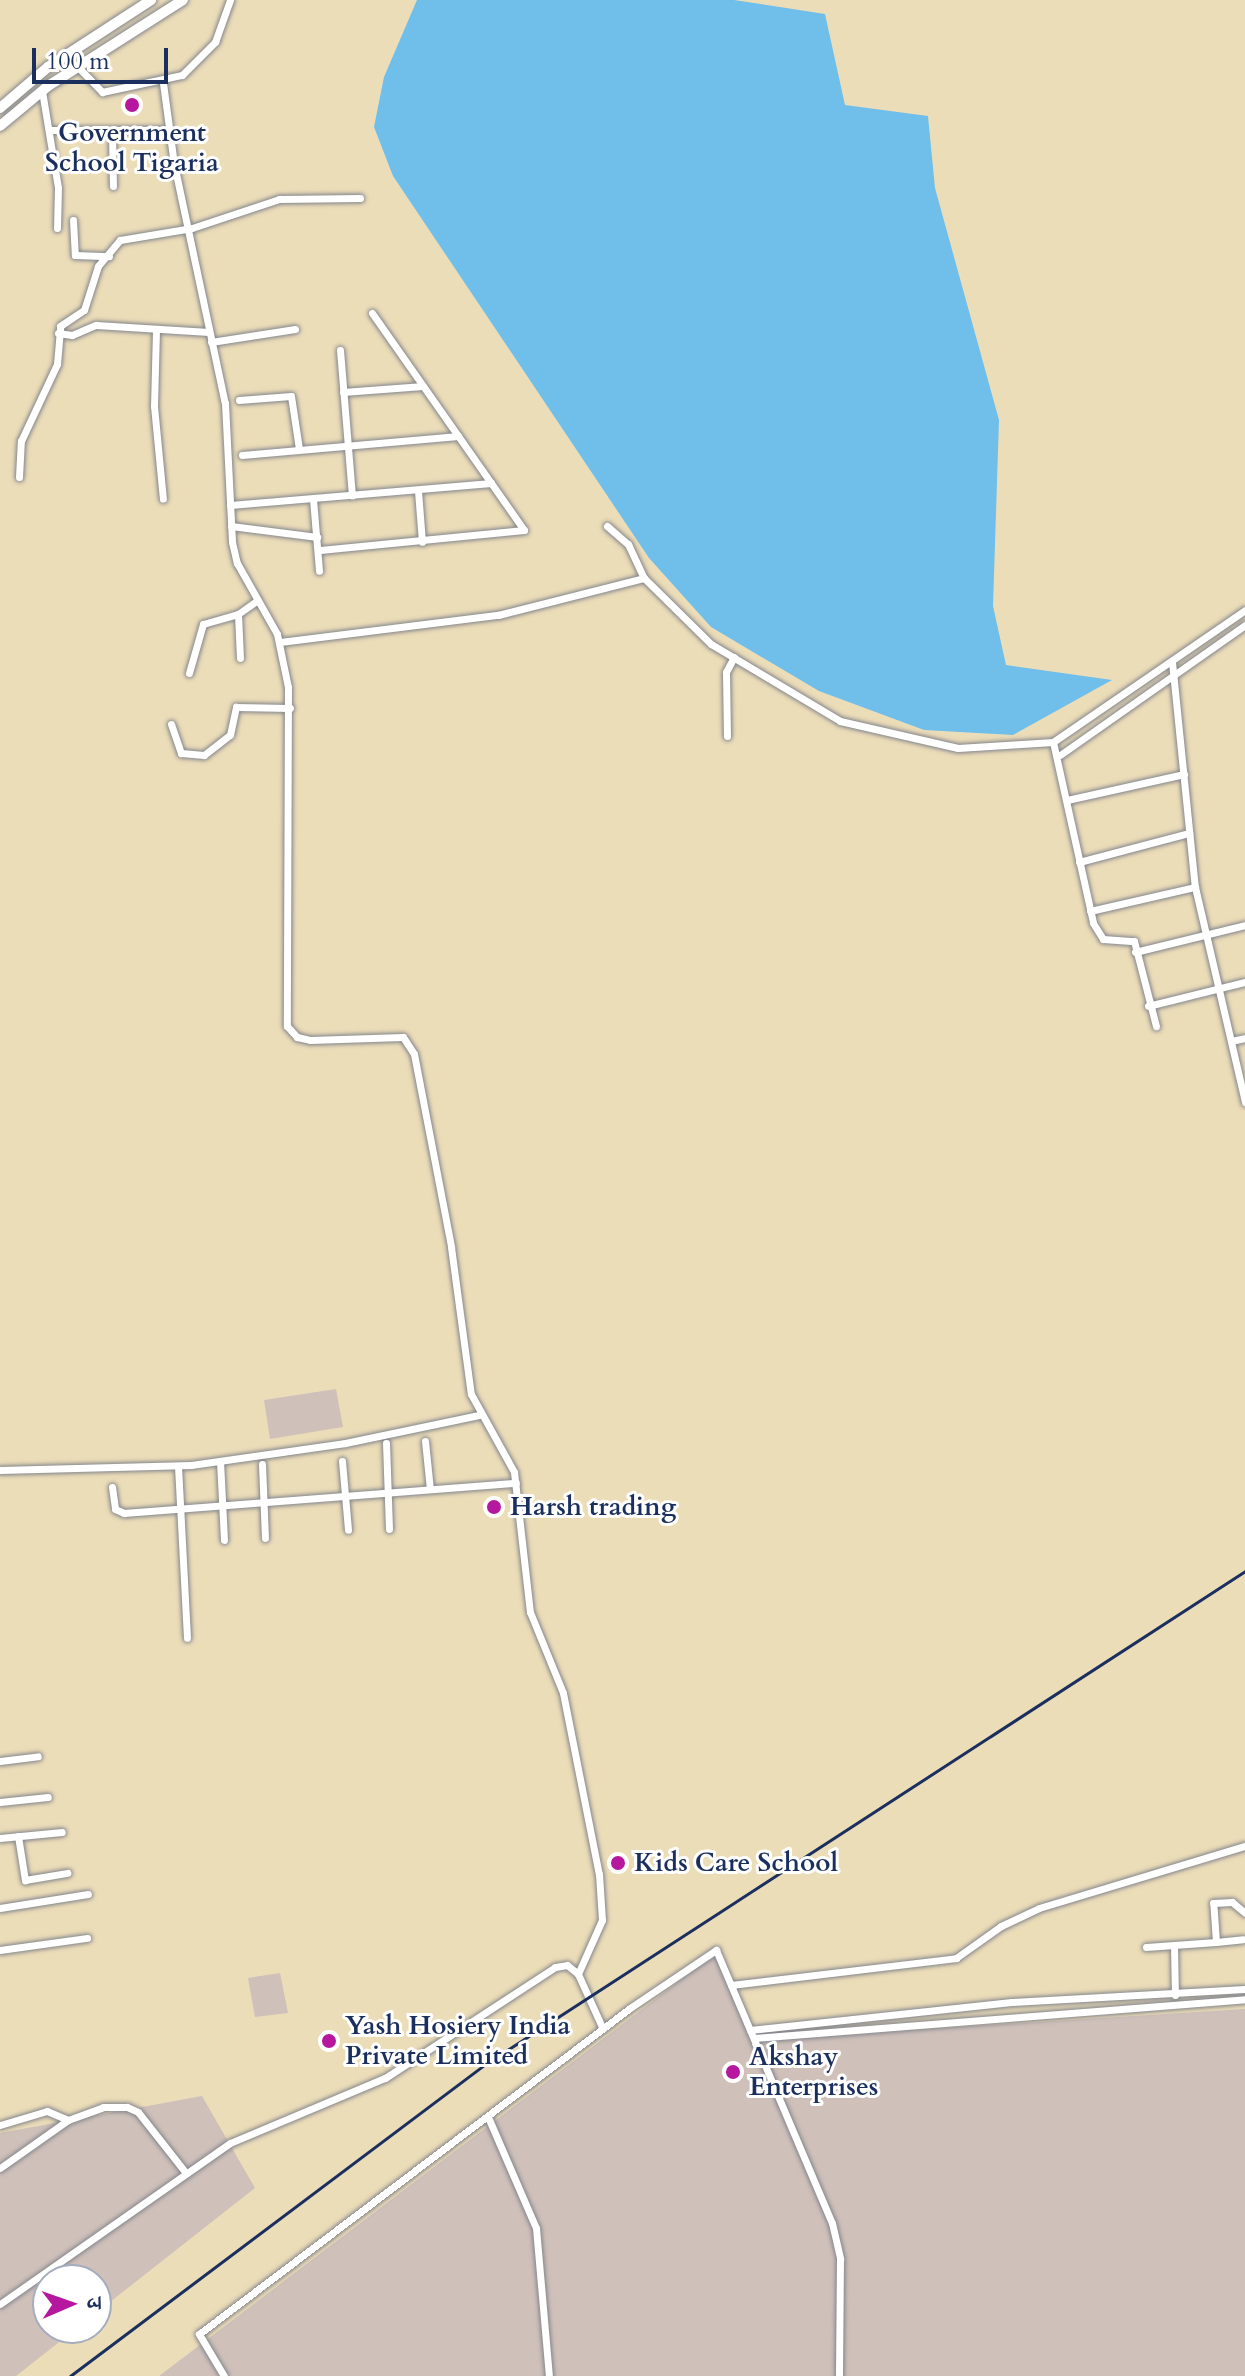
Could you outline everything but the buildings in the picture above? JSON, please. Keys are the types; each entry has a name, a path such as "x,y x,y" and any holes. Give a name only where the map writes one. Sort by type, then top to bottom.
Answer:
{"main road":[{"path":"0,108 48,67 151,0"},
{"path":"0,126 42,91 183,0"}],"street":[{"path":"78,67 102,92 163,83 202,60 215,42 230,0"},
{"path":"163,83 168,130 192,228 209,332 225,403 231,526 237,563 280,642 290,708 287,1026 297,1037 310,1040 403,1037 414,1054 451,1247 471,1394 479,1415 507,1455 516,1483 530,1612 563,1693 603,1907 578,1974"},
{"path":"42,91 58,188 57,228"},
{"path":"49,130 168,130"},
{"path":"112,131 113,186"},
{"path":"91,326 84,310 98,266 126,237 192,228 279,199 360,198"},
{"path":"73,220 75,255 109,256"},
{"path":"19,477 21,441 57,364 58,333 65,319 84,310"},
{"path":"320,550 523,533 372,313"},
{"path":"58,333 72,335 91,326 209,332"},
{"path":"211,342 295,329"},
{"path":"156,330 154,406 163,499"},
{"path":"340,350 352,496"},
{"path":"343,392 423,386"},
{"path":"239,400 291,396 299,449"},
{"path":"242,455 458,436"},
{"path":"230,505 491,483"},
{"path":"418,491 422,542"},
{"path":"313,499 320,550 319,571"},
{"path":"231,526 317,537"},
{"path":"607,526 628,544 644,578 711,644 807,705 869,731 958,748 1053,742 1245,610"},
{"path":"280,642 498,615 644,578"},
{"path":"189,673 203,624 238,614 258,600"},
{"path":"238,614 240,658"},
{"path":"1060,755 1245,625"},
{"path":"727,736 726,672 734,657"},
{"path":"1172,662 1195,887 1231,1041 1241,1064 1245,1102"},
{"path":"171,724 181,753 204,755 230,735 236,707 290,708"},
{"path":"1053,742 1060,755 1090,911 1103,939 1130,937 1156,1026"},
{"path":"1067,800 1184,774"},
{"path":"1079,862 1189,833"},
{"path":"1090,911 1195,887"},
{"path":"1135,952 1245,925"},
{"path":"1148,1006 1245,982"},
{"path":"1231,1041 1245,1038"},
{"path":"0,1470 178,1466 479,1415"},
{"path":"425,1441 430,1489"},
{"path":"386,1443 389,1529"},
{"path":"220,1461 224,1540"},
{"path":"342,1461 348,1530"},
{"path":"262,1464 265,1538"},
{"path":"178,1466 187,1638"},
{"path":"112,1487 117,1512 516,1483"},
{"path":"0,1761 38,1756"},
{"path":"0,1802 48,1797"},
{"path":"0,1838 62,1832"},
{"path":"18,1836 25,1880 67,1873"},
{"path":"731,1985 934,1964 956,1958 1001,1926 1039,1908 1245,1846"},
{"path":"0,1908 88,1894"},
{"path":"1216,1942 1213,1903 1232,1902 1245,1913"},
{"path":"0,1950 87,1938"},
{"path":"1146,1947 1243,1939"},
{"path":"1174,1945 1175,1997"},
{"path":"224,2376 199,2334 603,2029 716,1950 832,2223 840,2259 839,2376"},
{"path":"0,2304 186,2173 277,2120 385,2078 555,1967 567,1965 578,1974 603,2029"},
{"path":"754,2038 1245,1989"},
{"path":"750,2030 1012,2002 1175,1997 1245,1999"},
{"path":"0,2168 68,2120 103,2107 127,2107 138,2112 186,2173"},
{"path":"0,2125 47,2111 68,2120"},
{"path":"488,2117 536,2228 549,2376"}],"shaded area":[{"path":"336,1389 343,1427 270,1439 264,1400"},
{"path":"715,1954 752,2040 1245,2009 1245,2376 159,2376"},
{"path":"280,1973 288,2013 255,2017 248,1978"},
{"path":"202,2096 255,2188 112,2300 112,2264 32,2264 32,2344 57,2344 16,2376 0,2376 0,2133"}],"water":[{"path":"417,0 734,0 825,14 845,105 928,116 935,188 999,420 993,606 1006,665 1112,680 1013,735 924,730 819,691 711,627 649,558 393,176 374,127 384,77"}],"railway":[{"path":"70,2376 484,2065 1245,1571"}],"place":[{"name":"Government School Tigaria","path":"132,105"},
{"name":"Harsh trading","path":"494,1507"},
{"name":"Kids Care School","path":"618,1863"},
{"name":"Yash Hosiery India Private Limited","path":"329,2041"},
{"name":"Akshay Enterprises","path":"733,2072"}]}
